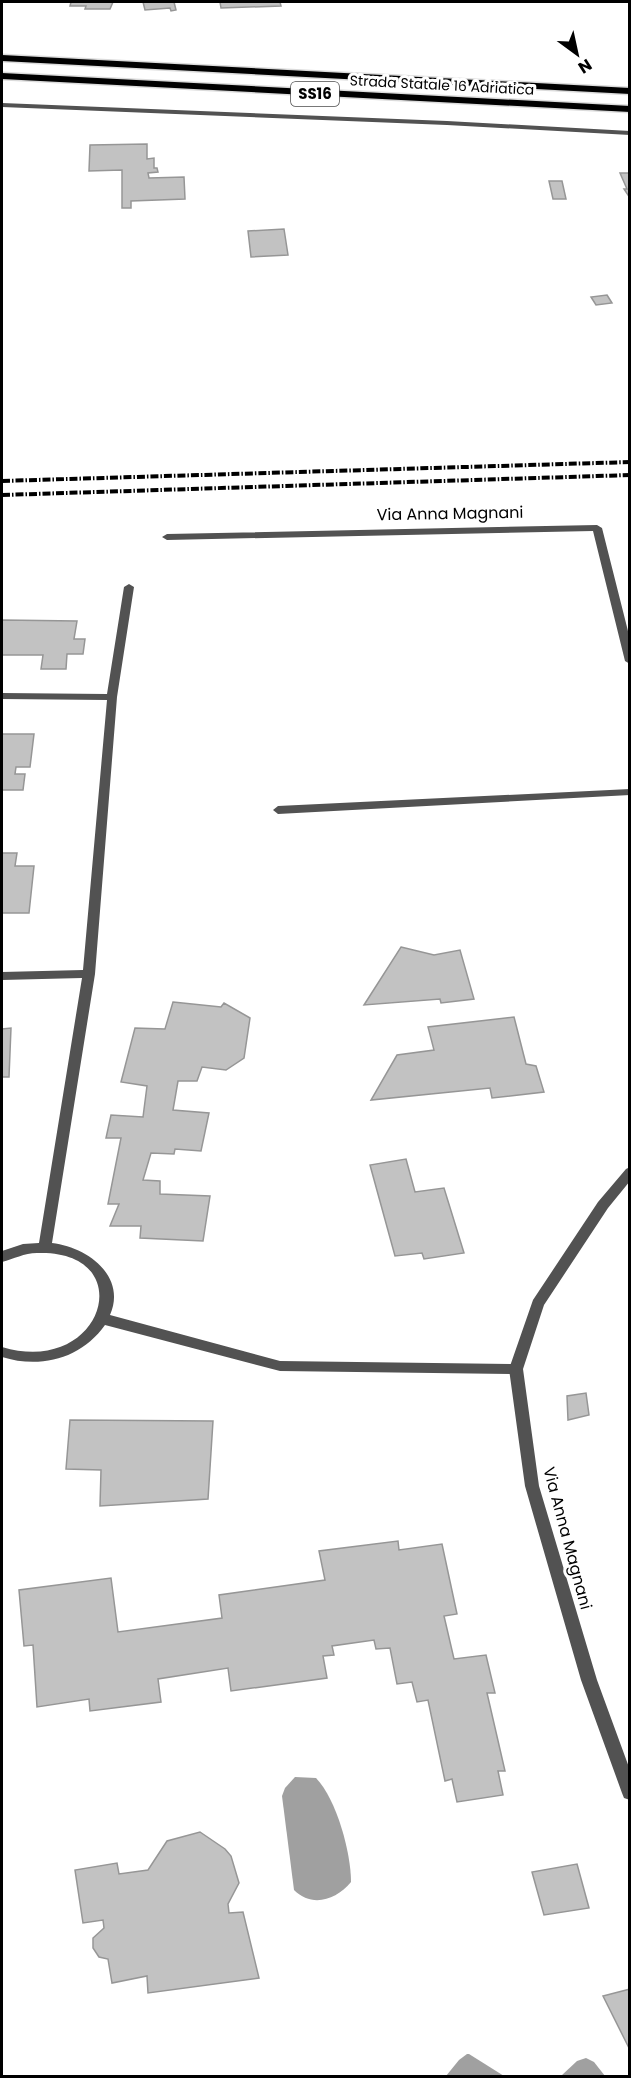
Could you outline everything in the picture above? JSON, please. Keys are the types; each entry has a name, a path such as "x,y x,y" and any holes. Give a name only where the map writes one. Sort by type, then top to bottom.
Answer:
{"highway":[{"name":"Strada Statale 16 Adriatica","path":"2,58 630,92"},
{"name":"Strada Statale 16 Adriatica","path":"2,76 630,110"}],"street":[{"path":"2,105 447,123 630,133"},
{"name":"Via Anna Magnani","path":"167,537 597,528 630,661"},
{"path":"45,1247 89,974 112,697 129,587"},
{"path":"2,696 112,697"},
{"path":"278,810 630,792"},
{"path":"2,976 89,974"},
{"name":"Via Anna Magnani","path":"630,1172 603,1205 538,1304 516,1369 532,1486 589,1680 630,1793"},
{"path":"2,1257 24,1249 45,1247 66,1250 84,1258 97,1270 106,1285 108,1302 103,1319 91,1335 72,1348 50,1355 26,1358 2,1352"},
{"path":"103,1319 280,1366 516,1369"}],"shaded area":[{"path":"295,1777 316,1778 324,1788 336,1813 345,1842 351,1882 338,1893 324,1900 308,1899 294,1890 282,1796 285,1788"},
{"path":"469,2054 504,2076 446,2076"},
{"path":"586,2058 594,2062 605,2076 561,2076 577,2061"}],"building":[{"path":"71,2 113,2 110,9 85,9 86,6 70,6"},
{"path":"143,2 174,2 176,10 171,11 170,8 145,10"},
{"path":"220,2 280,2 281,6 221,8"},
{"path":"147,144 147,159 154,158 154,168 157,168 158,172 148,173 149,178 184,177 185,199 131,201 131,208 122,208 122,170 89,171 90,145"},
{"path":"620,173 630,173 630,198 624,189 627,189"},
{"path":"549,181 562,181 566,199 553,199"},
{"path":"284,229 288,255 251,257 248,231"},
{"path":"607,295 612,303 596,305 591,297"},
{"path":"2,620 77,621 74,639 85,639 83,654 67,654 66,669 41,669 43,655 2,655"},
{"path":"2,734 34,734 30,767 16,767 15,774 25,774 23,790 2,790"},
{"path":"2,853 17,853 15,866 34,866 29,913 2,913"},
{"path":"401,947 434,955 460,950 474,999 441,1003 440,999 364,1005"},
{"path":"173,1002 221,1007 224,1003 250,1018 244,1058 226,1070 202,1067 197,1081 178,1081 173,1110 209,1113 201,1151 175,1149 174,1154 151,1153 143,1180 160,1181 160,1194 210,1196 203,1241 140,1238 141,1226 110,1226 119,1204 108,1204 121,1138 106,1138 111,1115 143,1117 147,1086 121,1082 135,1028 165,1029"},
{"path":"514,1017 526,1064 536,1066 544,1092 492,1098 490,1088 371,1100 397,1055 434,1050 428,1027"},
{"path":"11,1028 9,1077 2,1077 2,1029"},
{"path":"406,1159 415,1192 444,1188 464,1253 424,1259 422,1253 395,1256 370,1165"},
{"path":"586,1393 589,1415 568,1420 567,1396"},
{"path":"70,1420 213,1421 208,1499 100,1506 101,1470 66,1469"},
{"path":"398,1541 399,1550 442,1544 457,1614 444,1616 454,1659 486,1655 495,1693 487,1693 505,1771 498,1771 503,1795 457,1802 452,1779 445,1781 428,1700 417,1702 412,1682 397,1684 390,1648 376,1649 374,1640 332,1646 334,1655 323,1656 327,1678 231,1691 228,1668 158,1679 161,1702 90,1711 89,1699 37,1707 33,1645 24,1646 19,1590 111,1578 118,1632 222,1618 219,1595 325,1580 319,1551"},
{"path":"200,1832 225,1849 231,1856 239,1883 228,1904 229,1913 243,1912 259,1978 148,1993 147,1976 112,1983 108,1959 99,1957 93,1948 93,1938 104,1928 103,1920 83,1923 75,1870 117,1863 119,1874 148,1870 167,1841"},
{"path":"577,1864 589,1908 544,1915 532,1872"},
{"path":"630,1989 630,2050 603,1996"}],"railway":[{"path":"2,481 630,462"},
{"path":"2,495 630,475"}]}
